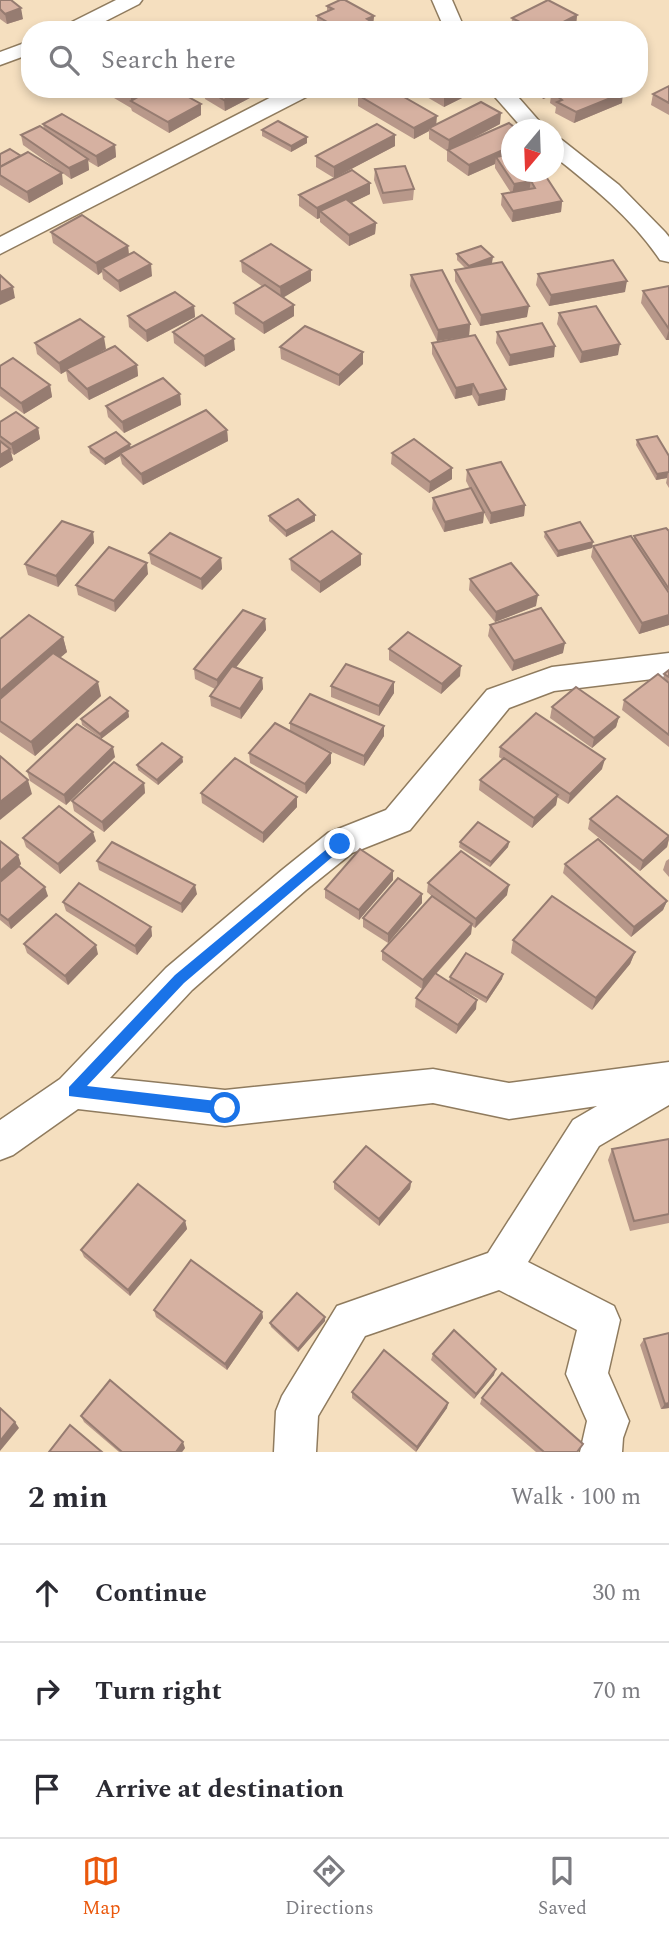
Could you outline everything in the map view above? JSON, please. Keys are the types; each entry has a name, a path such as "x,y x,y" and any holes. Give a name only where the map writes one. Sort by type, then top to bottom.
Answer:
{"street":[{"path":"89,21 132,0"},
{"path":"442,0 447,21"},
{"path":"0,59 21,51"},
{"path":"0,247 287,98"},
{"path":"507,98 526,119"},
{"path":"564,153 611,190 657,237 669,255"},
{"path":"0,1142 73,1091 179,979 294,880 340,844 398,820 498,699 552,679 669,665"},
{"path":"73,1091 225,1108 433,1086 509,1101 669,1079"},
{"path":"295,1452 297,1410 351,1320 500,1269 586,1133 669,1085"},
{"path":"500,1269 600,1320 587,1374 608,1421 601,1438 601,1452"}],"building":[{"path":"0,0 11,0 21,8 5,14 0,9"},
{"path":"345,0 374,16 367,19 370,21 326,21 317,16 333,9 327,6"},
{"path":"548,0 577,15 565,21 518,21 512,18"},
{"path":"669,86 669,103 653,94"},
{"path":"136,98 190,98 201,104 168,122 131,101"},
{"path":"363,98 406,98 437,116 414,128"},
{"path":"560,98 611,98 576,112 557,102 562,100"},
{"path":"481,102 501,113 449,140 429,128"},
{"path":"62,114 115,145 96,156 43,124"},
{"path":"278,121 307,137 291,146 262,130"},
{"path":"377,124 395,135 334,167 316,156"},
{"path":"40,126 88,159 69,168 21,135"},
{"path":"501,127 501,151 469,165 448,150"},
{"path":"10,149 21,156 0,167 0,154"},
{"path":"28,152 62,173 27,192 0,175 0,167"},
{"path":"405,166 414,189 383,193 375,169"},
{"path":"352,170 370,183 317,208 299,195"},
{"path":"532,182 550,182 562,201 513,211 502,194 535,188"},
{"path":"346,199 376,223 349,235 320,211"},
{"path":"82,215 128,246 96,263 51,232"},
{"path":"271,244 311,270 280,287 241,261"},
{"path":"481,246 493,257 469,266 457,254"},
{"path":"134,252 151,264 118,281 102,268"},
{"path":"613,260 627,281 551,295 538,274"},
{"path":"502,262 529,306 481,315 455,270"},
{"path":"442,270 470,324 438,330 411,275"},
{"path":"0,275 13,287 0,292"},
{"path":"265,285 294,305 263,323 234,303"},
{"path":"669,286 669,329 643,291"},
{"path":"175,292 194,306 146,331 128,316"},
{"path":"596,306 620,344 582,352 559,313"},
{"path":"202,315 234,339 204,356 173,332"},
{"path":"80,319 104,337 59,363 35,343"},
{"path":"542,323 555,346 510,355 497,332"},
{"path":"305,326 363,352 339,375 280,347"},
{"path":"475,335 506,389 479,395 473,384 456,388 432,343"},
{"path":"115,346 137,365 87,389 66,369"},
{"path":"13,358 50,385 21,403 0,387 0,366"},
{"path":"163,378 180,394 122,422 106,406"},
{"path":"206,410 227,430 141,474 120,453"},
{"path":"16,412 38,428 11,444 0,436 0,422"},
{"path":"116,432 130,444 104,459 89,447"},
{"path":"657,436 669,456 669,472 657,474 637,440"},
{"path":"414,439 452,468 430,482 392,453"},
{"path":"0,441 10,449 0,455"},
{"path":"501,462 525,505 491,513 467,470"},
{"path":"471,488 484,512 445,522 433,498"},
{"path":"298,499 315,515 286,531 269,516"},
{"path":"62,521 93,532 56,576 25,564"},
{"path":"580,522 593,542 558,551 545,532"},
{"path":"666,528 669,531 669,589 634,536"},
{"path":"332,531 361,554 320,582 290,559"},
{"path":"170,533 221,558 201,579 149,553"},
{"path":"631,536 669,593 669,615 642,623 593,546"},
{"path":"109,547 147,563 114,601 76,585"},
{"path":"511,563 538,595 496,612 470,579"},
{"path":"541,608 565,643 514,661 490,625"},
{"path":"243,610 265,619 217,680 194,669"},
{"path":"29,615 63,637 0,691 0,639"},
{"path":"408,632 461,666 442,684 389,649"},
{"path":"53,653 98,682 31,742 0,721 0,699"},
{"path":"346,664 394,682 379,706 331,686"},
{"path":"232,666 262,678 240,709 210,696"},
{"path":"658,674 669,683 669,735 624,700"},
{"path":"576,687 619,717 594,738 552,707"},
{"path":"310,694 384,726 364,756 290,723"},
{"path":"110,697 128,711 100,734 81,719"},
{"path":"536,713 605,759 570,794 500,747"},
{"path":"275,723 331,753 305,784 249,753"},
{"path":"77,724 113,747 64,795 27,771"},
{"path":"162,743 182,757 157,780 137,765"},
{"path":"0,756 28,780 0,802"},
{"path":"235,758 297,797 263,833 201,793"},
{"path":"504,758 558,795 534,818 480,780"},
{"path":"114,762 144,783 102,822 72,801"},
{"path":"617,796 669,836 643,861 590,819"},
{"path":"59,806 93,832 58,864 23,838"},
{"path":"478,822 509,842 491,862 460,842"},
{"path":"598,839 667,901 634,927 565,864"},
{"path":"0,841 18,855 0,871"},
{"path":"112,842 195,885 181,904 97,861"},
{"path":"360,849 393,871 359,910 325,889"},
{"path":"461,851 509,885 476,919 428,883"},
{"path":"19,866 45,887 8,920 0,914 0,882"},
{"path":"398,878 422,894 388,934 363,918"},
{"path":"79,883 151,927 135,946 63,902"},
{"path":"432,896 472,924 423,980 382,951"},
{"path":"552,896 635,952 596,998 513,940"},
{"path":"56,914 96,945 65,976 24,944"},
{"path":"466,953 503,974 487,998 450,977"},
{"path":"435,973 477,1000 458,1025 416,998"},
{"path":"669,1139 669,1214 634,1221 612,1149"},
{"path":"366,1146 411,1182 379,1219 334,1182"},
{"path":"138,1184 185,1221 128,1290 81,1250"},
{"path":"191,1260 262,1312 225,1364 154,1310"},
{"path":"297,1293 325,1317 298,1349 270,1323"},
{"path":"454,1330 496,1369 476,1394 433,1354"},
{"path":"669,1333 669,1403 665,1404 644,1339"},
{"path":"384,1350 448,1403 417,1447 352,1392"},
{"path":"502,1373 583,1444 577,1452 544,1452 482,1398"},
{"path":"110,1380 183,1442 176,1452 122,1452 81,1416"},
{"path":"0,1408 15,1422 0,1441"},
{"path":"70,1425 102,1452 49,1452"}],"route":[{"path":"225,1108 73,1091 179,979 340,844"}]}
